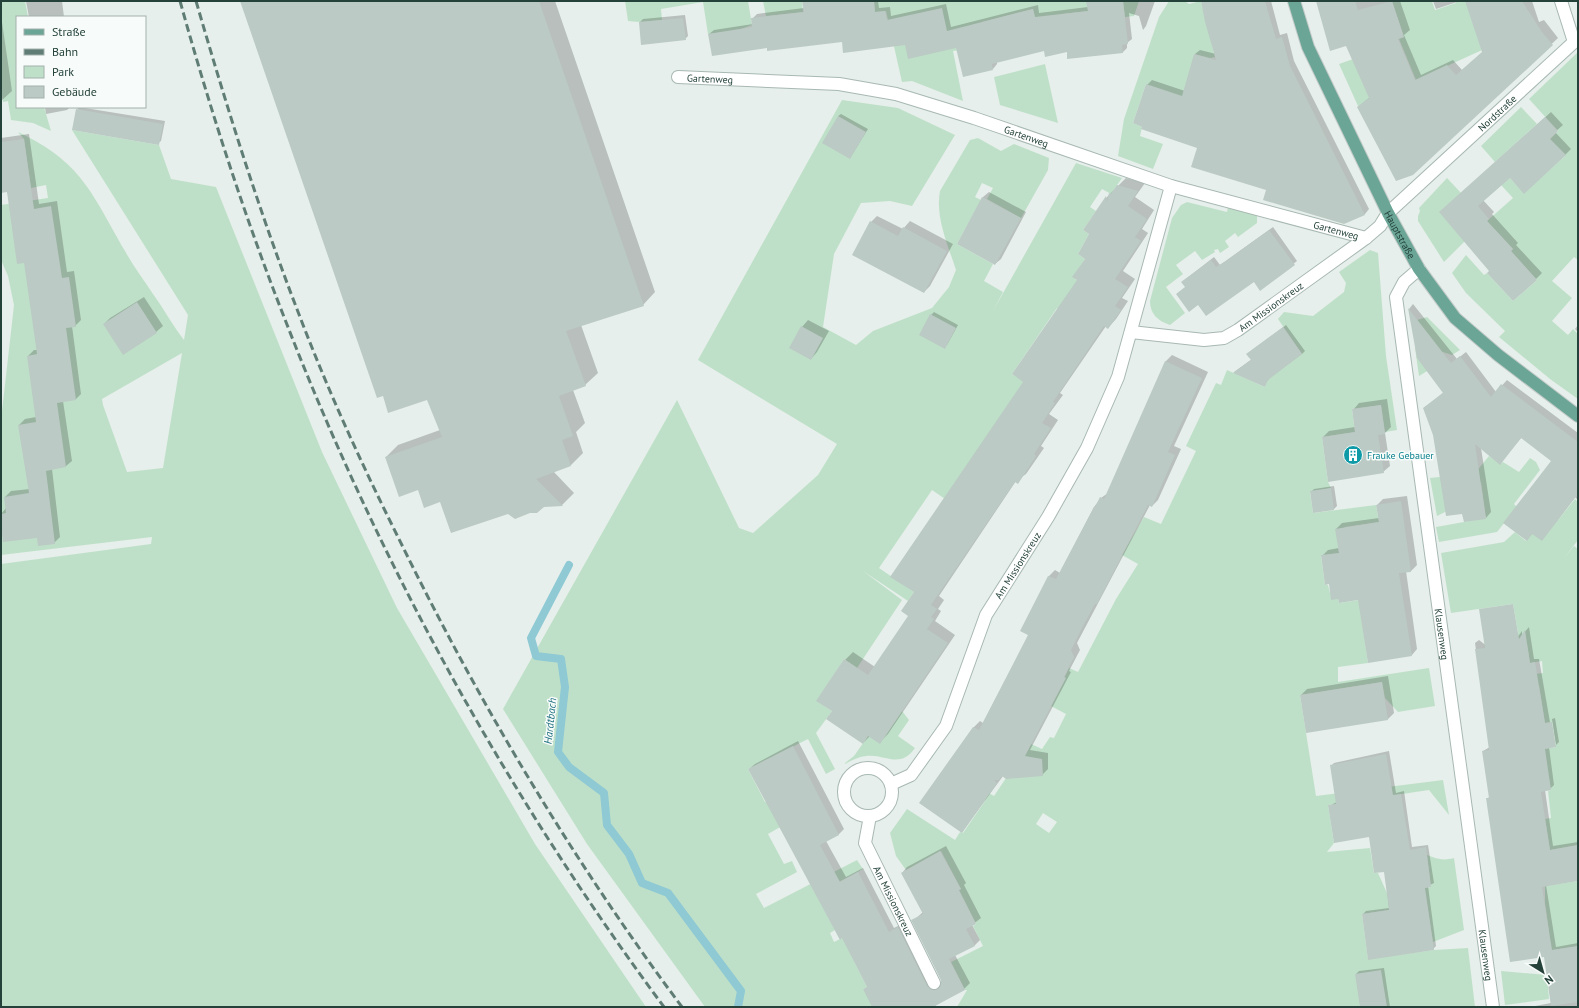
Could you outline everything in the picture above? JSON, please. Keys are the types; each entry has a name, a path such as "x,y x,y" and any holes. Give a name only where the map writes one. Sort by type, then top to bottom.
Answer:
{"main road":[{"name":"Hauptstraße","path":"1294,1 1308,47 1388,213 1419,269 1454,318 1498,355 1578,416"}],"street":[{"name":"Nordstraße","path":"1388,213 1574,42 1561,1"},
{"name":"Gartenweg","path":"678,76 839,84 896,94 974,118 1171,186 1366,238"},
{"name":"Am Missionskreuz","path":"891,784 911,775 946,726 986,615 1048,517 1087,448 1118,377 1171,186"},
{"name":"Am Missionskreuz","path":"1131,332 1204,340 1224,338 1238,330 1366,238 1380,226 1388,213"},
{"name":"Klausenweg","path":"1419,269 1404,282 1396,297 1493,1007"},
{"path":"870,768 876,769 887,776 891,784 892,793 889,804 881,813 870,816 858,815 850,808 844,798 844,787 849,778 861,769 870,768"},
{"name":"Am Missionskreuz","path":"870,816 865,843 934,983"}],"green space":[{"path":"1,1 25,1 28,16 16,16 16,108 44,108 51,131 33,123 11,120 8,101 3,102 1,89"},
{"path":"625,1 748,1 752,25 738,30 708,34 703,2 661,9 662,20 639,22 628,21"},
{"path":"763,1 802,1 803,12 766,16"},
{"path":"874,1 1087,1 1088,11 1062,14 1064,29 1039,35 1033,9 982,22 987,46 953,51 963,101 912,81 902,82 886,11 875,12"},
{"path":"1123,1 1139,1 1134,16 1125,17"},
{"path":"1169,1 1185,1 1189,4 1201,1 1215,57 1210,58 1194,54 1190,121 1146,84 1133,123 1142,127 1140,136 1163,144 1153,169 1118,156 1124,119 1159,17"},
{"path":"1392,1 1432,1 1435,10 1456,3 1456,1 1465,1 1491,46 1416,80 1399,39 1404,37"},
{"path":"1373,52 1371,101 1358,106 1339,64"},
{"path":"1578,52 1578,260 1574,257 1552,281 1572,298 1552,321 1568,335 1573,329 1578,334 1578,399 1550,379 1499,337 1505,331 1466,293 1452,273 1466,255 1484,275 1487,273 1513,301 1537,280 1511,251 1513,249 1487,221 1513,198 1501,185 1509,177 1524,193 1565,156 1550,139 1558,131 1529,99"},
{"path":"1045,64 1058,123 1000,105 994,77"},
{"path":"842,100 898,108 955,135 912,206 890,201 861,203 834,254 823,327 856,345 873,331 932,308 949,287 956,270 943,231 939,211 940,191 970,140 978,138 1001,151 1014,144 1049,158 1048,170 1021,218 987,199 993,188 982,183 975,197 981,200 957,244 993,264 984,281 1003,292 993,311 1076,163 1122,178 1111,194 1102,189 1090,207 1096,211 1083,230 1089,234 1078,254 1085,259 1073,277 1079,282 1062,311 1057,308 1012,374 1039,392 967,514 932,490 879,568 914,592 908,601 863,571 902,600 857,668 844,659 817,701 832,711 816,733 835,769 826,774 808,739 748,769 765,802 770,801 782,826 768,834 784,864 792,861 797,872 756,894 764,908 857,860 863,869 816,894 835,930 830,933 834,942 865,927 872,942 850,953 867,987 863,989 877,1007 705,1007 587,844 503,709 677,400 739,528 753,533 818,475 837,444 698,360"},
{"path":"1521,107 1537,124 1495,162 1481,146"},
{"path":"72,130 159,145 171,179 216,187 322,452 397,608 535,844 646,1007 1,1007 1,564 151,544 152,537 1,555 1,420 14,305 8,276 1,260 1,205 48,198 46,185 31,188 24,139 18,132 40,143 57,155 83,181 94,196 131,262 184,340 188,315","holes":["182,353 163,468 127,472 102,399"]},
{"path":"1447,178 1461,193 1465,241 1444,262 1418,221 1418,216 1420,211 1419,208"},
{"path":"1187,202 1227,212 1228,207 1257,214 1257,223 1238,237 1235,233 1225,241 1229,247 1220,253 1218,249 1214,250 1215,252 1202,260 1195,251 1176,265 1183,274 1166,287 1185,313 1170,325 1158,319 1153,313 1150,306 1150,301 1172,218 1181,205"},
{"path":"1370,250 1378,253 1386,356 1397,430 1385,432 1381,405 1352,409 1355,432 1322,437 1328,482 1331,488 1310,492 1313,513 1376,505 1379,522 1345,527 1337,537 1339,553 1321,556 1325,585 1328,585 1330,593 1338,599 1339,603 1359,600 1368,663 1338,667 1338,682 1429,668 1435,706 1398,712 1385,698 1382,682 1300,695 1316,796 1443,780 1449,815 1429,790 1328,805 1334,843 1327,852 1370,848 1374,873 1378,873 1387,893 1431,887 1427,855 1440,859 1454,858 1464,930 1433,942 1427,904 1362,914 1368,959 1434,950 1468,948 1475,1007 957,1007 967,990 965,990 951,962 983,946 973,926 976,924 963,898 948,896 961,889 941,851 906,870 896,856 890,833 907,809 955,840 960,832 963,833 985,801 987,792 994,796 1016,763 1022,740 1042,749 1050,737 1054,738 1066,714 1051,706 1069,668 1078,672 1116,599 1138,564 1122,555 1144,517 1161,524 1196,451 1186,446 1216,383 1221,385 1227,370 1265,387 1269,377 1302,354 1278,319 1284,312 1313,316 1344,292 1346,283 1339,272","holes":["1043,813 1057,822 1049,833 1036,824"]},
{"path":"1427,317 1460,350 1452,355 1443,352 1431,362 1432,368 1419,376 1415,348 1431,338 1417,320"},
{"path":"1489,456 1500,464 1503,462 1519,472 1530,458 1536,462 1540,470 1514,504 1517,507 1497,532 1439,542 1436,527 1486,518 1481,482 1445,512 1437,516 1430,478 1475,473"},
{"path":"1575,499 1578,502 1578,540 1565,557 1574,546 1578,549 1578,845 1550,850 1545,819 1551,818 1548,791 1551,790 1549,778 1533,751 1556,747 1552,722 1545,723 1539,685 1537,685 1535,674 1543,673 1542,661 1530,663 1527,644 1485,648 1484,639 1518,633 1513,604 1451,613 1441,553 1504,542 1515,532 1526,541 1532,534 1558,520"},
{"path":"902,711 909,720 898,736 915,748 909,755 898,759 866,756 860,757 845,764 854,756 868,736"},
{"path":"1578,881 1578,946 1546,951 1549,931 1545,903 1545,886"},
{"path":"1501,971 1547,975 1549,999 1505,1005"}],"building":[{"path":"240,1 539,1 644,306 566,331 586,386 559,396 573,436 562,440 571,466 536,479 563,506 544,507 537,513 530,513 515,519 508,514 451,533 440,502 424,508 418,490 399,497 385,457 442,437 427,400 388,413 383,396 377,398"},
{"path":"802,1 874,1 875,12 885,11 887,20 942,8 947,31 1033,9 1035,17 1088,11 1086,1 1123,1 1128,44 1122,45 1123,53 1067,59 1067,52 1045,57 1044,51 992,64 993,70 963,77 956,48 908,59 905,45 843,53 842,42 767,51 767,48 712,56 708,34 752,27 751,18 804,12"},
{"path":"1201,1 1265,1 1276,39 1282,37 1290,66 1365,215 1344,224 1263,200 1266,190 1191,167 1197,148 1141,129 1142,127 1133,123 1146,84 1182,96 1194,54 1216,60 1205,22"},
{"path":"1316,1 1355,1 1358,10 1392,1 1404,37 1398,39 1415,80 1447,65 1456,75 1482,52 1465,1 1522,1 1542,32 1553,45 1413,175 1396,181 1357,107 1369,98 1346,46 1330,51"},
{"path":"683,18 686,40 641,45 639,22"},
{"path":"76,109 163,124 159,145 72,130"},
{"path":"838,116 866,132 850,159 822,143"},
{"path":"1545,117 1558,131 1550,139 1566,155 1524,194 1510,178 1478,206 1489,219 1487,221 1513,249 1511,251 1537,280 1513,301 1487,273 1489,271 1439,212"},
{"path":"24,139 34,209 51,206 62,278 69,277 76,327 66,328 76,400 57,403 66,467 46,471 55,544 38,546 37,538 3,542 1,526 1,514 6,513 4,497 29,493 18,425 36,422 27,356 37,354 24,263 17,264 7,192 1,193 1,142"},
{"path":"1117,185 1138,191 1128,206 1147,219 1135,237 1141,241 1115,279 1128,287 1115,306 1121,310 1108,329 1104,326 1053,402 1055,403 1042,423 1051,428 1034,454 1036,456 1018,484 1015,482 931,605 937,609 931,617 934,619 927,629 948,643 880,744 868,736 863,744 826,719 832,711 816,701 844,659 868,675 908,616 901,611 914,592 890,577 1023,382 1012,374 1077,280 1072,277 1085,259 1078,254 1089,234 1083,230 1106,196 1107,202 1109,193 1111,194"},
{"path":"982,197 1021,218 995,265 957,244"},
{"path":"870,221 898,236 903,227 947,251 924,293 852,255"},
{"path":"1269,230 1295,265 1260,291 1254,282 1206,316 1198,305 1189,312 1176,294 1185,287 1181,282 1211,260 1216,267"},
{"path":"137,302 157,333 123,355 103,324"},
{"path":"1408,308 1451,363 1460,356 1491,397 1501,384 1578,442 1578,494 1542,541 1532,534 1527,541 1503,523 1551,461 1521,438 1500,465 1475,444 1486,519 1464,522 1462,514 1446,516 1433,435 1423,408 1443,393 1417,358"},
{"path":"930,314 956,328 945,349 919,335"},
{"path":"801,326 823,338 811,360 789,348"},
{"path":"1283,327 1302,354 1268,380 1265,387 1233,373 1251,360 1246,354"},
{"path":"1165,361 1202,378 1168,452 1175,455 1152,507 1148,505 1097,604 1095,604 1082,628 1071,650 1074,657 1064,677 1066,678 1025,756 1042,759 1043,776 1006,779 1002,776 999,780 994,780 997,783 962,833 919,803 973,727 979,730 1028,635 1020,631 1048,576 1056,579 1100,497 1104,499"},
{"name":"Frauke Gebauer","path":"1381,405 1385,434 1378,435 1384,473 1328,482 1322,437 1355,432 1352,409"},
{"path":"1331,488 1334,510 1313,513 1310,491"},
{"path":"1401,501 1411,572 1399,573 1412,656 1368,663 1358,600 1339,603 1338,599 1331,600 1329,584 1325,585 1321,555 1339,553 1335,529 1379,522 1376,505"},
{"path":"1513,604 1519,639 1525,630 1530,663 1535,662 1545,723 1552,722 1556,747 1545,749 1551,790 1541,792 1550,850 1578,845 1578,881 1542,887 1552,950 1578,946 1578,1002 1551,1006 1544,957 1510,962 1486,798 1489,798 1482,751 1489,750 1475,649 1485,648 1479,609"},
{"path":"1382,682 1388,720 1306,733 1300,695"},
{"path":"793,746 839,835 820,845 840,882 858,872 889,932 898,927 927,986 934,990 940,987 941,980 911,920 923,914 901,873 940,851 961,889 959,890 976,924 966,929 975,946 949,959 965,990 933,1007 872,1007 863,989 867,987 842,938 840,940 748,769"},
{"path":"1386,754 1393,795 1401,794 1410,850 1426,847 1431,887 1425,888 1434,950 1368,960 1362,914 1389,910 1384,872 1374,873 1369,837 1334,843 1328,805 1336,804 1330,765"},
{"path":"1381,970 1387,1007 1360,1007 1355,974"}],"waterway":[{"name":"Hardtbach","path":"569,565 531,638 536,656 561,659 565,687 558,752 569,767 604,793 607,825 629,854 642,883 668,893 741,991 738,1007"}],"railway":[{"path":"180,1 203,82 256,243 323,413 363,502 406,590 452,677 501,762 553,846 607,928 664,1007"},
{"path":"196,1 245,160 285,278 335,402 386,512 462,661 530,780 603,895 682,1007"}],"place":[{"name":"Frauke Gebauer","path":"1353,455"}]}
